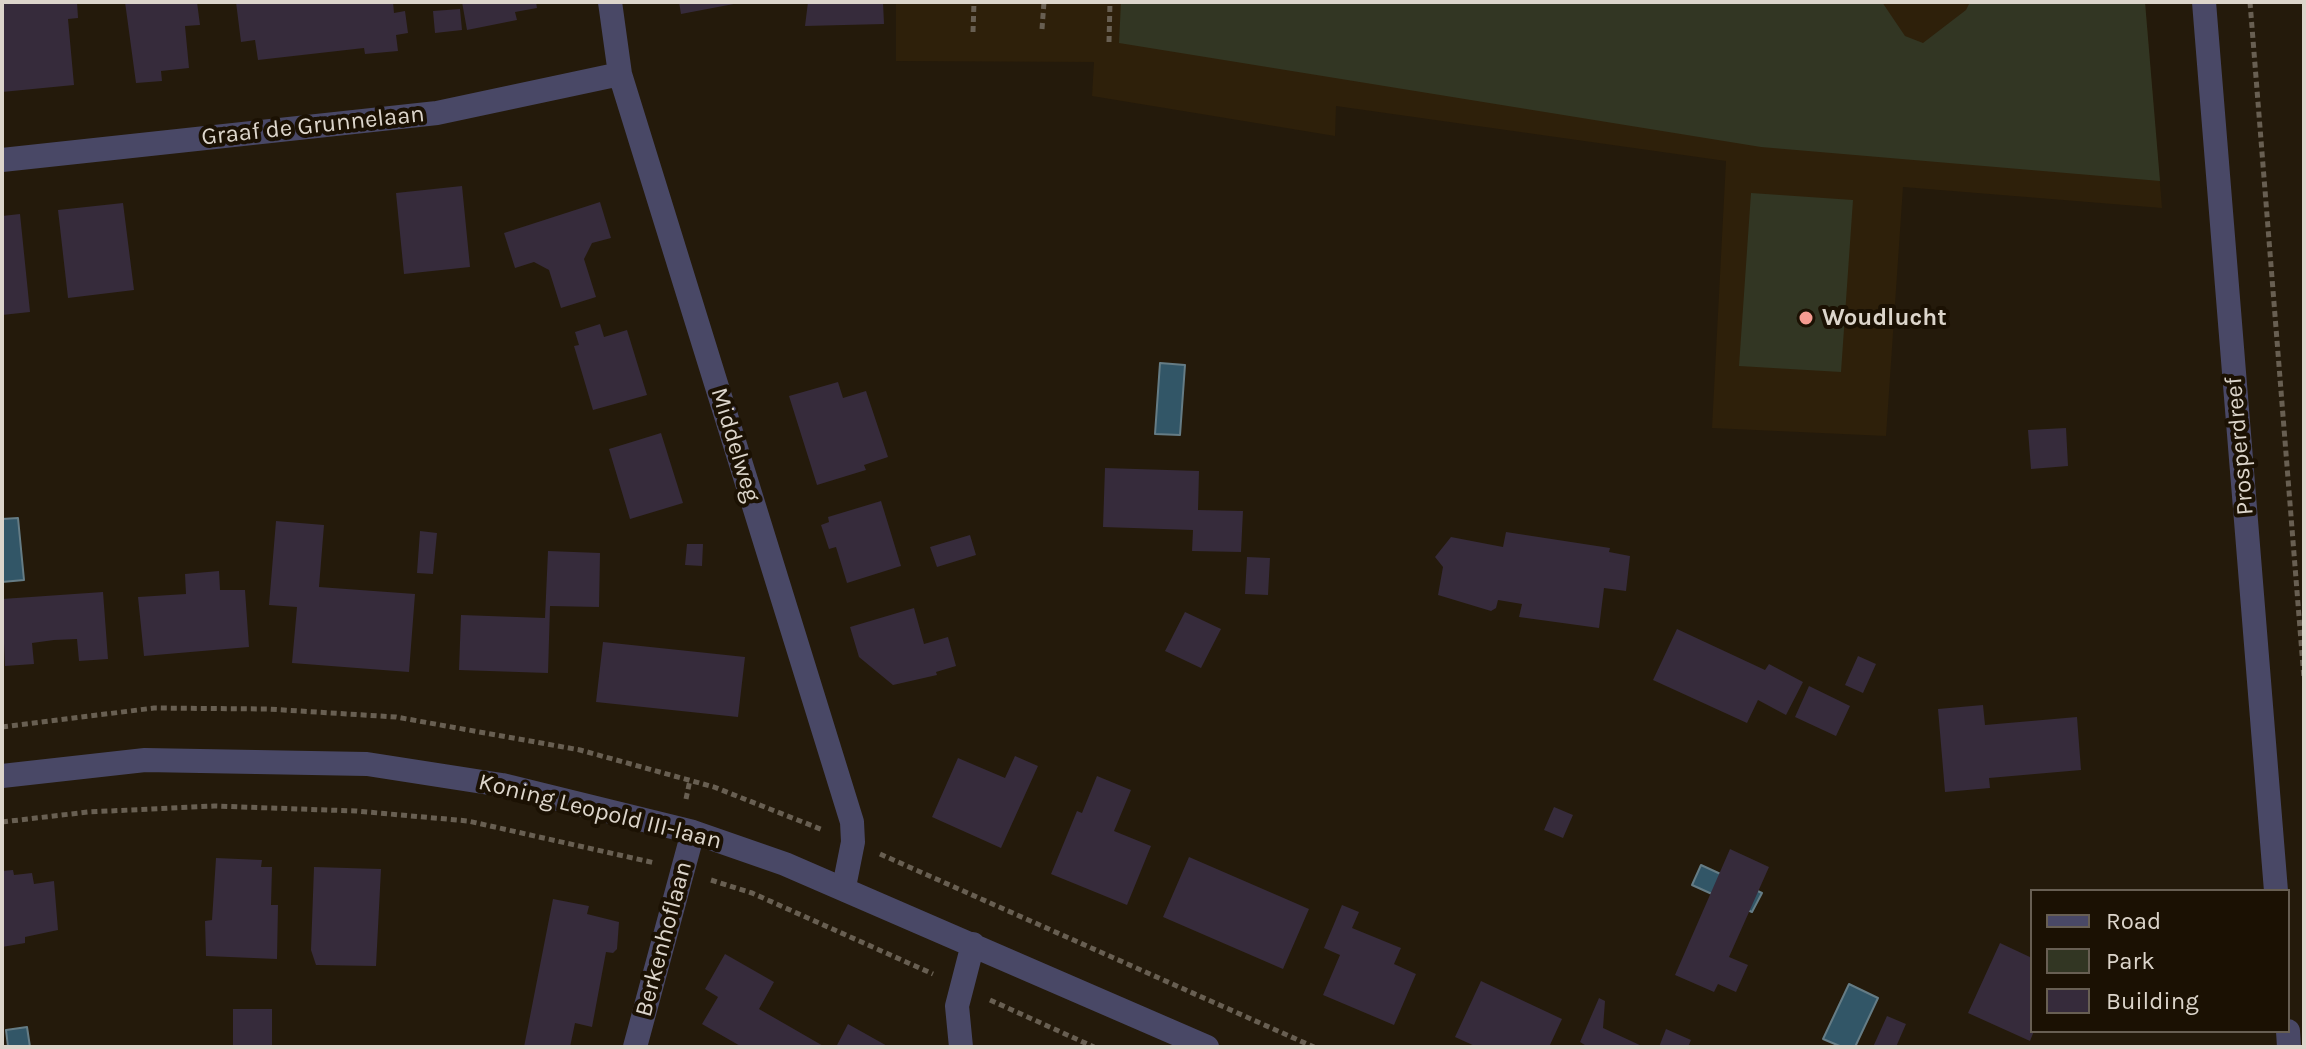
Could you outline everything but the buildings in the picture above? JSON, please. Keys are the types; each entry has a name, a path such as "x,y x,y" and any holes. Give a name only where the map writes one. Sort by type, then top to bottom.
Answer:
{"street":[{"name":"Middelweg","path":"610,2 620,74 852,822 853,842 844,887"},
{"name":"Prosperdreef","path":"2204,2 2276,889"},
{"name":"Graaf de Grunnelaan","path":"2,160 437,113 620,74"},
{"name":"Koning Leopold III-laan","path":"2,776 145,760 367,764 502,785 693,832 844,887 1207,1047"},
{"name":"Berkenhoflaan","path":"635,1047 693,832"},
{"path":"961,1047 957,1006 973,944"}],"path":[{"path":"973,32 974,2"},
{"path":"1042,29 1044,2"},
{"path":"1109,42 1110,2"},
{"path":"2250,2 2304,679"},
{"path":"2,822 88,812 214,806 356,811 468,821 683,870 752,893 1094,1047"}],"shaded area":[{"name":"Woudlucht","path":"896,2 2145,2 2162,208 1903,187 1886,436 1712,428 1726,161 1336,106 1335,136 1092,96 1094,62 896,61"}],"green space":[{"path":"1121,2 1882,2 1905,36 1923,43 1966,10 1970,2 2145,2 2160,181 1761,147 1119,43"},
{"path":"1751,193 1853,200 1841,372 1739,366"}],"water":[{"path":"1160,363 1185,365 1180,435 1155,434"},
{"path":"18,518 24,580 2,582 2,519"},
{"path":"1701,865 1762,893 1752,912 1692,885"},
{"path":"1849,984 1878,998 1855,1047 1842,1047 1823,1039"},
{"path":"27,1027 30,1047 8,1047 6,1030"}],"place":[{"name":"Woudlucht","path":"1806,318"}]}
